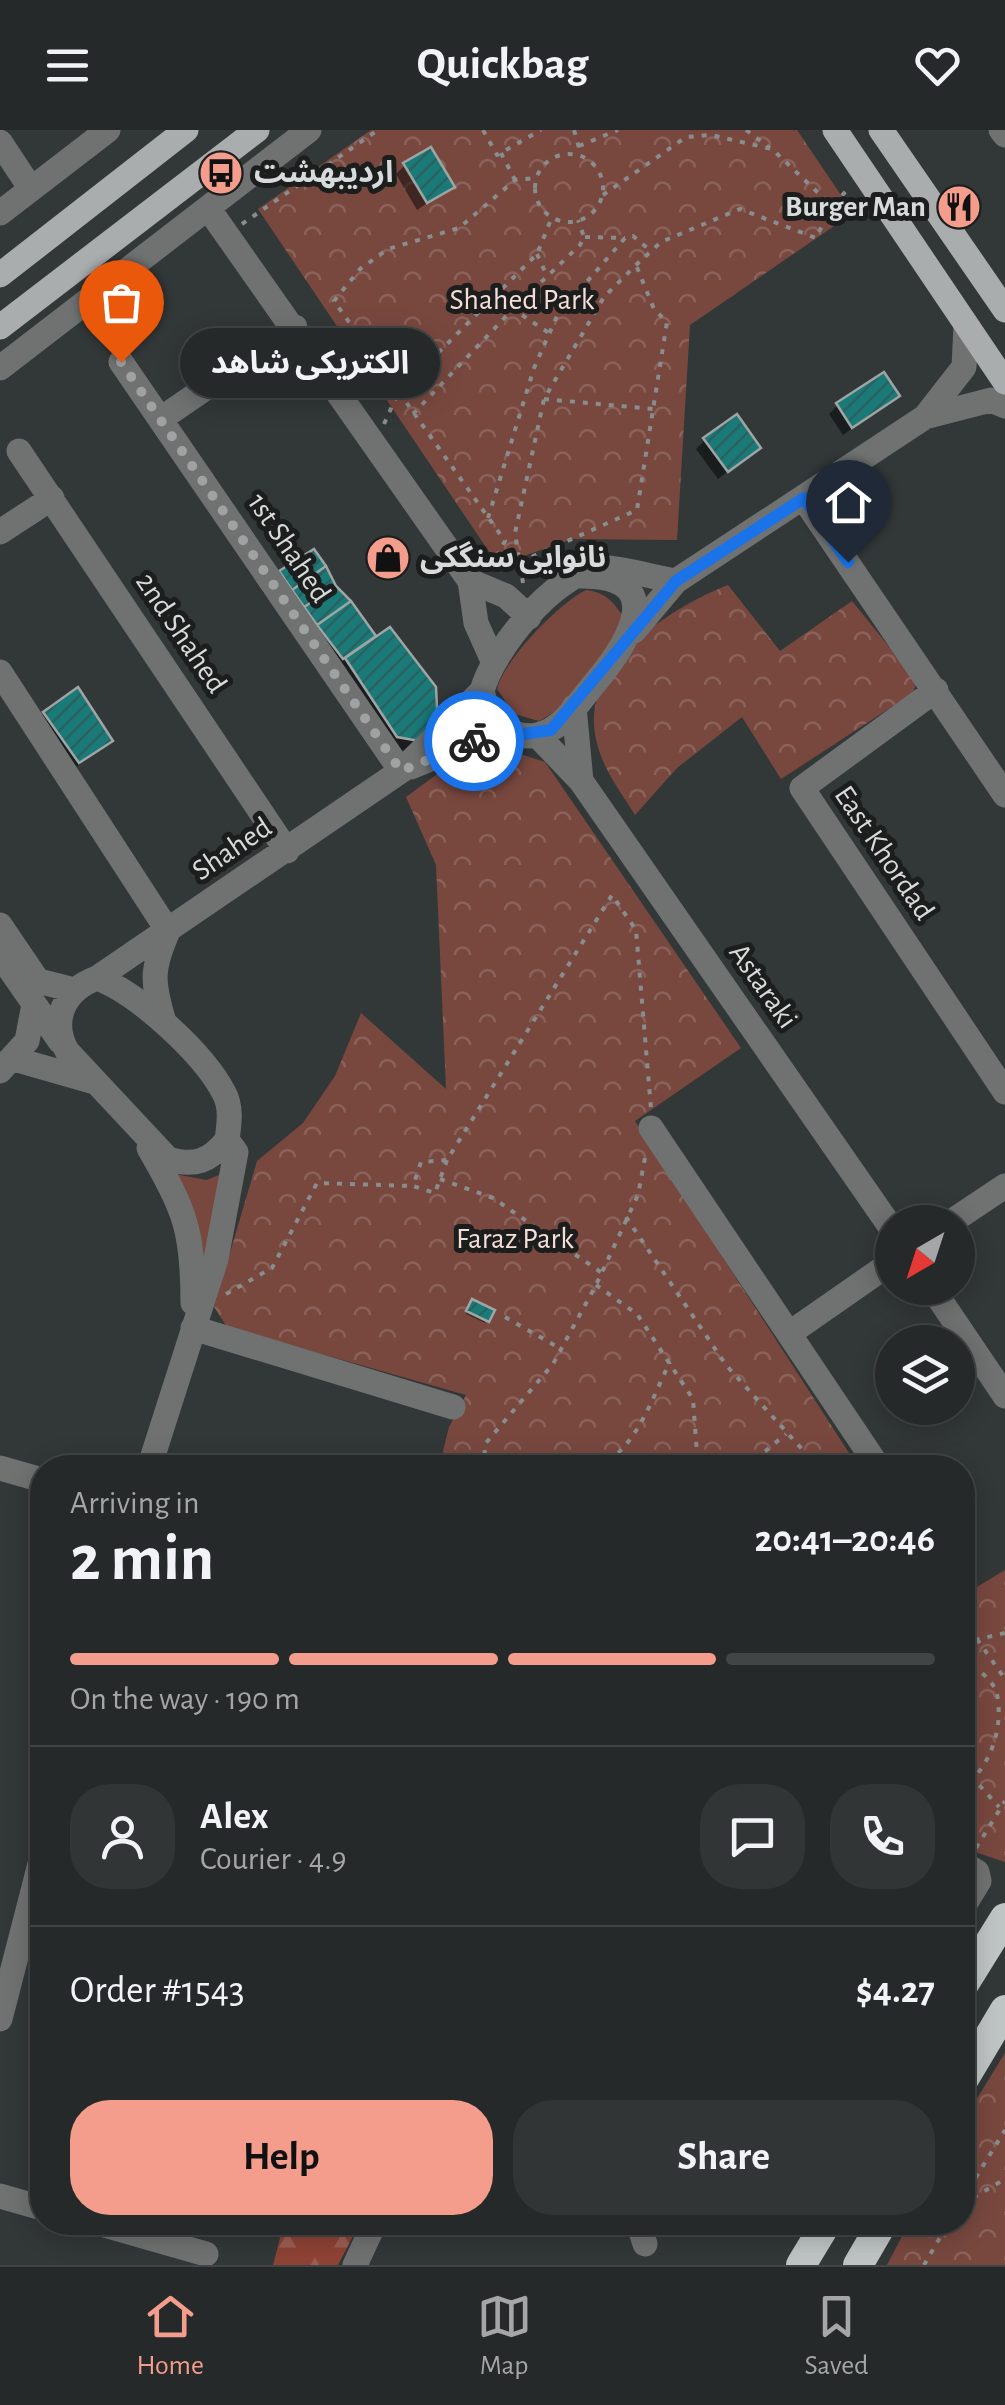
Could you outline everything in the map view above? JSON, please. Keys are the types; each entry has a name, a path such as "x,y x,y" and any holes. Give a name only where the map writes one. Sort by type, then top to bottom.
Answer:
{"highway":[{"path":"975,1967 1005,1918"},
{"path":"975,2060 1005,2010"},
{"path":"801,2265 818,2235"},
{"path":"858,2265 875,2235"},
{"path":"868,2265 878,2235"}],"main road":[{"path":"0,275 186,130"},
{"path":"0,326 257,130"},
{"path":"835,130 1005,382"},
{"path":"881,130 1005,310"}],"street":[{"path":"0,213 108,130"},
{"path":"0,368 309,130"},
{"path":"0,142 31,189"},
{"path":"208,208 476,584 506,596 529,617"},
{"path":"401,771 477,740 551,730 676,581 925,417 964,368 966,324"},
{"path":"162,418 296,328"},
{"name":"1st Shahed","path":"121,362 401,771"},
{"path":"925,417 990,400 1005,406"},
{"name":"2nd Shahed","path":"20,451 287,851"},
{"path":"0,532 52,498"},
{"path":"804,498 1005,795"},
{"path":"401,771 482,691 493,661 529,617 575,576 600,568 676,581"},
{"path":"575,576 608,577 623,587 634,603 633,632"},
{"path":"476,584 476,622 493,661"},
{"path":"0,672 168,931 154,964 154,988 164,1022"},
{"name":"East Khordad","path":"936,690 802,788 1005,1092"},
{"name":"Astaraki","path":"482,691 491,716 527,735 581,781 875,1205"},
{"path":"574,707 581,781"},
{"name":"Shahed","path":"86,984 401,771"},
{"path":"0,925 38,981 123,990 164,1022 225,1094 228,1140 236,1152 236,1168 206,1287 153,1455"},
{"path":"0,955 67,1052 168,1159 200,1162 228,1140"},
{"path":"67,1052 58,1022 62,1007 86,984"},
{"path":"34,1004 27,1041 7,1065 94,1082"},
{"path":"652,1128 870,1455"},
{"path":"141,1133 184,1208 190,1228 193,1328"},
{"path":"975,1206 1005,1186"},
{"path":"790,1333 875,1274"},
{"path":"943,1305 1005,1396"},
{"path":"193,1328 453,1407"},
{"path":"0,1468 30,1477"},
{"path":"0,2019 30,1920"},
{"path":"0,2196 30,2205"},
{"path":"140,2235 206,2254"},
{"path":"355,2265 369,2235"}],"path":[{"path":"229,236 258,209 378,130"},
{"path":"483,130 498,155 542,130"},
{"path":"574,130 581,156"},
{"path":"578,146 618,130"},
{"path":"746,130 832,206"},
{"path":"603,195 597,167 581,156 559,154 549,160 536,178 537,200 552,217 578,220 592,213 603,195 686,133 772,149"},
{"path":"501,152 516,180"},
{"path":"529,617 515,533 544,399 604,297 661,242 740,210 816,238 832,206 864,172"},
{"path":"505,541 334,301 360,269 388,250 459,228 516,180 536,178"},
{"path":"375,443 398,393 537,254 552,217"},
{"path":"578,220 584,236"},
{"path":"584,236 634,236 651,251"},
{"path":"412,414 584,236"},
{"path":"488,518 534,368 549,333 578,289 625,238"},
{"path":"537,254 547,276"},
{"path":"520,562 637,510 667,322 654,309 636,266"},
{"path":"514,309 549,333"},
{"path":"544,399 653,408"},
{"path":"476,584 505,541 515,533"},
{"path":"206,1287 223,1296 272,1268 317,1183 413,1186 435,1193 447,1160 612,895 636,930 646,1013 652,1128 638,1195 596,1285 560,1349 526,1400 485,1444 485,1455"},
{"path":"413,1186 421,1162 447,1160"},
{"path":"440,1179 493,1198 602,1273"},
{"path":"626,1217 726,1366 806,1455"},
{"path":"596,1285 637,1314 692,1399 697,1455"},
{"path":"504,1317 560,1349"},
{"path":"618,1455 630,1442 670,1362"},
{"path":"761,1455 786,1434"},
{"path":"975,1640 1005,1633"},
{"path":"978,1639 1005,1679"},
{"path":"975,1668 996,1688 1003,1711 1000,1738 975,1778"},
{"path":"975,1781 1000,1808"},
{"path":"975,1855 1005,1801"},
{"path":"975,2180 1005,2130"},
{"path":"975,2195 1005,2180"},
{"path":"924,2265 941,2235"}],"green space":[{"name":"Shahed Park","path":"371,130 797,130 853,213 690,325 677,540 572,539 498,565 258,209"},
{"path":"728,585 780,651 852,601 917,681 913,693 781,779 742,717 677,768 635,815 612,779 596,739 594,712 601,687 615,664 657,624"},
{"path":"586,590 608,599 624,618 609,647 578,690 552,713 539,721 514,714 497,689 510,663 534,633"},
{"name":"Faraz Park","path":"470,750 507,750 545,762 741,1048 635,1121 850,1455 442,1455 449,1427 466,1395 227,1327 214,1307 257,1161 303,1123 335,1076 361,1013 446,1089 436,865 406,797"},
{"path":"230,1171 200,1290 199,1229 175,1174 206,1180"},
{"path":"1005,1570 1005,1862 975,1852 975,1588"},
{"path":"1005,2053 1005,2265 887,2265 903,2235 975,2235 975,2102"},
{"path":"281,2235 354,2235 338,2265 273,2265"}],"building":[{"path":"431,147 455,187 427,203 403,163"},
{"path":"884,372 900,396 852,428 836,403"},
{"path":"737,414 761,448 728,472 703,438"},
{"path":"314,549 326,566 292,590 279,571"},
{"path":"326,566 336,586 304,607 292,590"},
{"path":"336,586 351,601 317,625 304,607"},
{"path":"351,601 376,636 343,659 317,625"},
{"path":"390,627 436,687 438,726 419,741 397,737 345,658"},
{"path":"78,687 113,741 79,763 43,712"},
{"path":"472,1299 495,1310 489,1322 466,1311"}],"way so far":[{"path":"121,362 401,771 474,741"}],"place":[{"name":"اردیبهشت","path":"221,173"},
{"name":"‌Burger Man","path":"959,207"},
{"name":"الکتریکی شاهد","path":"121,362"},
{"name":"نانوایی سنگکی","path":"388,558"}],"route":[{"path":"474,741 516,734 537,736 551,730 564,720 656,600 676,581 804,498 848,562"}]}
